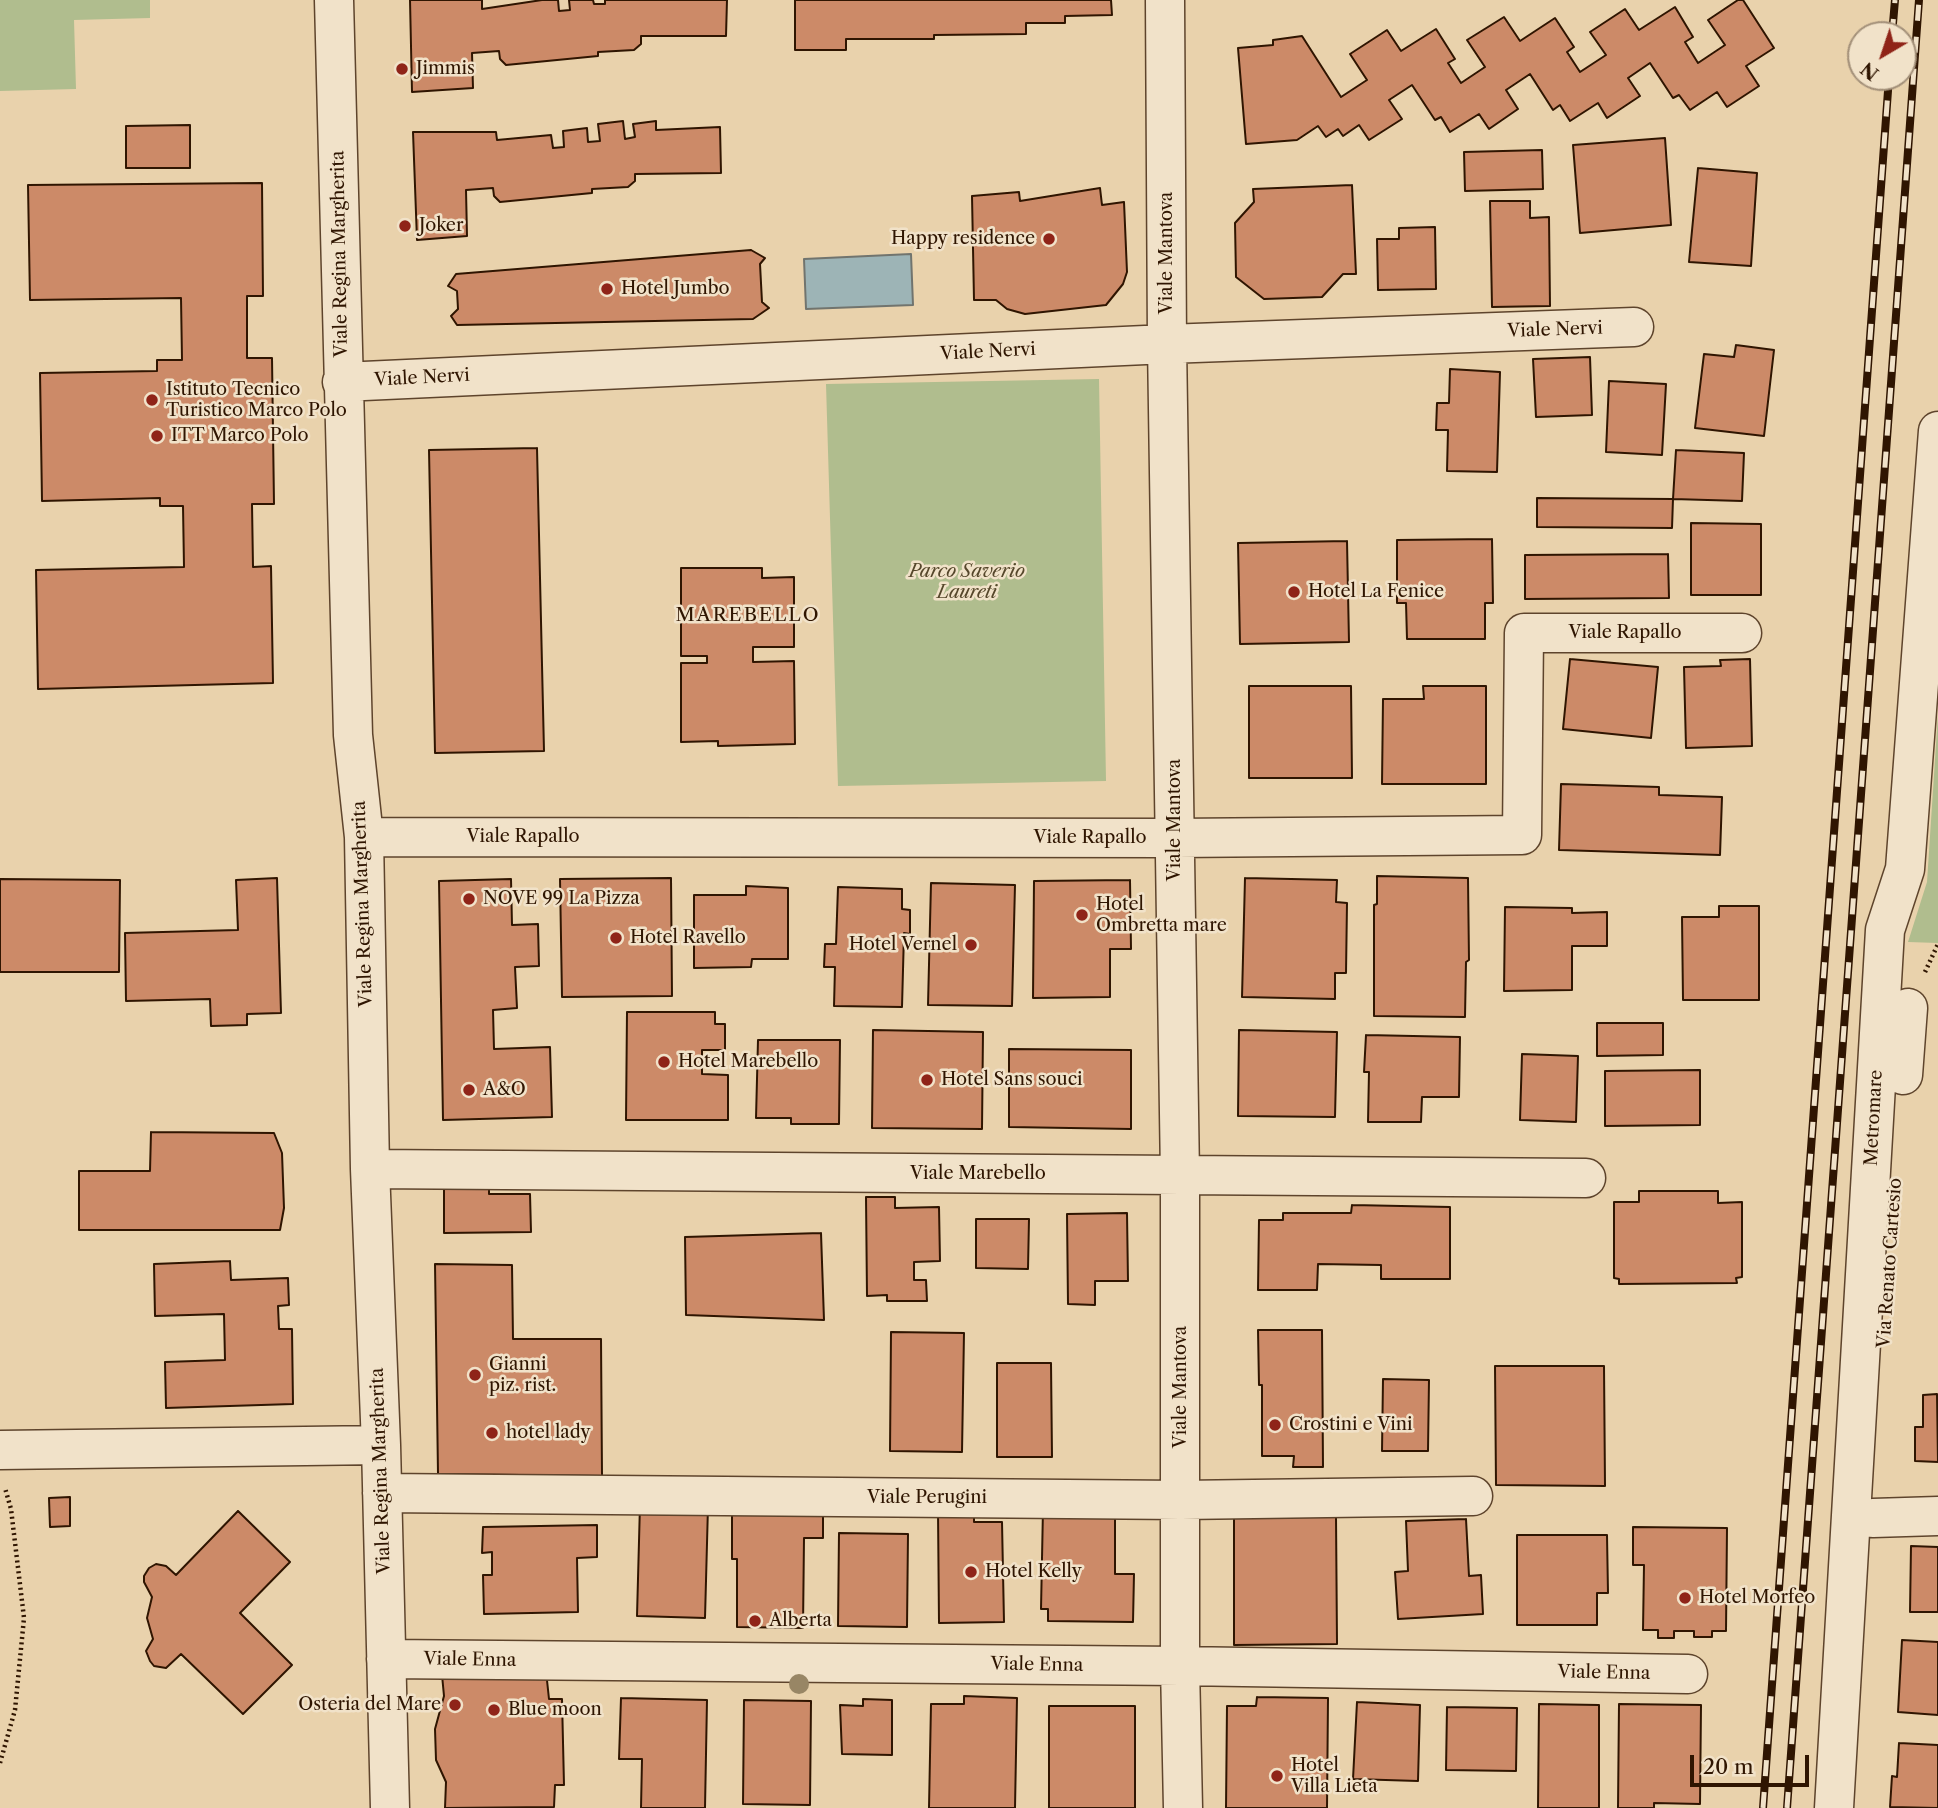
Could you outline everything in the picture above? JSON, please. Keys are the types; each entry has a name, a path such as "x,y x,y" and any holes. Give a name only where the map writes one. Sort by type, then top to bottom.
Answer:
{"street":[{"name":"Viale Regina Margherita","path":"334,0 353,735 364,837 370,1169 381,1445 390,1808"},
{"name":"Viale Mantova","path":"1165,0 1167,344 1180,1176 1180,1666 1183,1808"},
{"name":"Viale Nervi","path":"342,382 1167,344 1634,327"},
{"name":"Metromare","path":"1835,1808 1885,930 1905,869 1938,431"},
{"name":"Viale Rapallo","path":"364,837 1175,838 1522,835 1524,633 1742,633"},
{"name":"Via Renato Cartesio","path":"1852,1808 1908,1008"},
{"name":"Viale Marebello","path":"370,1169 1586,1178"},
{"path":"2,1467 381,1445"},
{"name":"Viale Perugini","path":"382,1493 1181,1500 1473,1496"},
{"path":"1873,1518 1938,1516"},
{"name":"Viale Enna","path":"386,1659 1180,1666 1688,1674"}],"path":[{"path":"0,1763 15,1710 24,1618 11,1509 2,1467"}],"green space":[{"path":"0,0 150,0 150,18 74,20 76,89 0,91"},
{"name":"Parco Saverio Laureti","path":"1099,379 1106,781 838,786 826,384"},
{"path":"1938,714 1938,943 1908,942 1927,882"}],"water":[{"path":"911,254 913,305 806,309 804,259"}],"building":[{"path":"410,0 482,0 482,9 558,0 559,11 570,10 569,0 593,0 594,4 605,4 605,0 727,0 726,36 641,36 641,44 634,50 598,52 598,56 506,65 500,59 499,51 472,53 473,88 412,92"},
{"path":"795,0 1111,0 1112,15 1065,16 1065,23 1026,23 1026,34 934,35 934,39 846,39 846,50 795,50"},
{"path":"1738,0 1743,0 1774,48 1746,66 1759,86 1727,107 1717,92 1690,110 1679,95 1673,98 1650,63 1628,78 1640,96 1607,118 1598,103 1570,121 1560,105 1553,110 1530,74 1506,90 1518,109 1489,129 1479,114 1450,132 1441,117 1435,120 1412,85 1389,100 1402,119 1369,140 1359,125 1343,136 1338,129 1326,137 1318,126 1297,140 1246,144 1238,48 1273,45 1273,40 1302,36 1341,97 1367,80 1350,54 1387,30 1401,51 1436,29 1455,59 1448,63 1461,83 1485,67 1467,40 1504,17 1520,41 1555,18 1574,47 1567,52 1580,72 1606,55 1590,32 1625,9 1639,30 1675,7 1693,37 1685,42 1698,63 1725,45 1708,20"},
{"path":"623,121 625,139 635,137 633,124 656,121 656,130 720,127 721,173 635,174 635,181 628,187 592,189 592,193 500,202 494,196 493,188 466,190 467,236 417,240 413,132 496,132 497,140 551,135 553,148 564,147 563,131 587,128 588,142 600,141 598,124"},
{"path":"190,125 190,168 126,168 126,126"},
{"path":"1665,138 1671,225 1580,233 1573,145"},
{"path":"1542,150 1543,189 1465,191 1464,152"},
{"path":"1698,168 1757,173 1751,266 1689,262"},
{"name":"ITT Marco Polo","path":"262,183 263,296 247,296 247,358 272,358 274,504 252,504 253,567 271,566 273,683 38,689 36,570 184,567 183,506 160,506 160,498 42,501 40,373 157,371 157,360 182,360 181,298 30,300 28,185"},
{"path":"1352,185 1356,274 1343,274 1322,297 1264,299 1236,277 1235,223 1254,202 1253,189"},
{"name":"Happy residence","path":"1100,188 1102,205 1124,202 1127,272 1123,284 1106,305 1025,314 1007,309 996,300 974,300 972,196 1019,192 1020,201"},
{"path":"1490,201 1530,201 1530,218 1549,217 1550,306 1492,307"},
{"path":"1435,227 1436,289 1378,290 1377,239 1399,239 1399,228"},
{"name":"Hotel Jumbo","path":"751,250 765,258 760,264 762,302 769,308 753,319 457,325 451,316 458,309 457,291 448,286 456,274"},
{"path":"1736,345 1774,350 1764,436 1695,428 1704,354 1734,357"},
{"path":"1590,357 1592,415 1536,417 1533,359"},
{"path":"1450,369 1500,372 1497,472 1447,471 1448,430 1436,430 1437,403 1449,403"},
{"path":"1609,381 1666,384 1662,455 1606,452"},
{"path":"537,448 544,751 435,753 429,450"},
{"path":"1676,450 1744,453 1742,501 1673,499"},
{"path":"1537,498 1673,499 1672,528 1537,527"},
{"path":"1691,523 1761,524 1761,595 1691,595"},
{"path":"1492,539 1493,603 1485,603 1485,639 1407,639 1406,603 1397,603 1397,540"},
{"name":"Hotel La Fenice","path":"1347,541 1349,642 1240,644 1238,543"},
{"path":"1668,554 1669,598 1525,599 1525,555"},
{"path":"681,568 762,568 762,578 794,577 794,647 753,647 753,662 794,661 795,744 718,746 718,741 681,742 681,663 707,663 707,656 681,656"},
{"path":"1570,659 1658,667 1651,738 1563,729"},
{"path":"1750,659 1752,746 1686,748 1684,667 1721,666 1720,660"},
{"path":"1249,686 1351,686 1352,778 1249,778"},
{"path":"1423,686 1486,686 1486,784 1382,784 1383,699 1424,699"},
{"path":"1561,784 1659,787 1659,795 1722,797 1720,855 1559,850"},
{"path":"1377,876 1468,878 1469,960 1466,962 1465,1017 1374,1016 1374,905 1377,904"},
{"path":"277,878 281,1013 247,1014 247,1025 211,1026 210,999 126,1001 125,933 238,930 236,880"},
{"name":"Hotel Ravello","path":"671,878 672,996 562,997 560,879"},
{"path":"1245,878 1337,880 1336,902 1347,903 1346,973 1335,973 1335,999 1242,997"},
{"path":"0,879 120,880 119,972 0,972"},
{"path":"511,879 512,925 538,924 539,966 515,967 517,1008 493,1010 494,1049 550,1047 552,1117 443,1120 439,881"},
{"name":"Hotel Ombretta mare","path":"1130,880 1131,949 1110,949 1110,997 1033,998 1034,881"},
{"name":"Hotel Vernel","path":"931,883 1015,885 1012,1006 928,1005"},
{"path":"746,886 788,888 788,959 752,959 751,967 694,968 694,895 746,895"},
{"path":"838,887 902,889 902,909 910,910 910,934 904,933 902,1007 834,1006 835,967 824,967 825,944 836,944"},
{"path":"1719,906 1759,906 1759,1000 1683,1000 1682,917 1719,917"},
{"path":"1505,907 1572,908 1572,913 1607,912 1607,946 1572,946 1572,990 1504,991"},
{"name":"Hotel Marebello","path":"627,1012 715,1012 715,1024 725,1024 725,1050 702,1050 702,1074 728,1075 728,1120 626,1120"},
{"path":"1597,1023 1663,1023 1663,1055 1597,1056"},
{"name":"Hotel Sans souci","path":"873,1030 983,1032 982,1129 872,1128"},
{"path":"1239,1030 1337,1032 1335,1117 1238,1116"},
{"path":"1366,1035 1460,1037 1459,1097 1422,1097 1421,1122 1368,1122 1369,1072 1364,1072"},
{"path":"758,1040 840,1040 839,1124 791,1124 791,1118 756,1118"},
{"path":"1009,1049 1131,1050 1131,1129 1009,1127"},
{"path":"1522,1054 1578,1056 1576,1122 1520,1120"},
{"path":"1700,1070 1700,1125 1605,1126 1605,1071"},
{"path":"151,1132 274,1133 282,1153 284,1208 280,1230 79,1230 79,1171 150,1171"},
{"path":"444,1188 489,1189 489,1194 530,1194 531,1232 444,1233"},
{"path":"1639,1191 1718,1191 1718,1203 1742,1202 1742,1277 1736,1278 1737,1283 1619,1284 1619,1279 1614,1278 1614,1202 1639,1202"},
{"path":"866,1197 895,1197 895,1208 939,1207 940,1261 914,1262 914,1280 926,1280 927,1301 887,1301 887,1295 867,1296"},
{"path":"1352,1205 1450,1207 1450,1279 1381,1279 1381,1265 1318,1264 1317,1290 1258,1290 1259,1220 1283,1220 1283,1213 1351,1213"},
{"path":"1127,1213 1128,1281 1095,1281 1095,1305 1068,1304 1067,1214"},
{"path":"976,1219 1029,1219 1028,1269 976,1268"},
{"path":"821,1233 824,1320 686,1315 685,1237"},
{"path":"230,1261 231,1280 288,1278 289,1305 278,1306 279,1329 292,1329 293,1404 166,1408 165,1362 225,1360 224,1314 155,1316 154,1264"},
{"path":"435,1264 512,1265 513,1339 601,1339 602,1476 438,1474"},
{"path":"1258,1330 1322,1330 1323,1467 1293,1467 1294,1456 1262,1456 1262,1385 1259,1385"},
{"path":"891,1332 964,1333 962,1452 890,1451"},
{"path":"997,1363 1051,1363 1052,1457 997,1457"},
{"path":"1495,1366 1604,1366 1605,1486 1496,1485"},
{"path":"1383,1379 1429,1380 1428,1451 1382,1451"},
{"path":"1937,1394 1938,1462 1915,1461 1915,1427 1923,1427 1923,1395"},
{"path":"70,1497 70,1526 50,1527 49,1498"},
{"path":"640,1504 708,1506 705,1618 637,1616"},
{"path":"1043,1508 1115,1509 1115,1574 1134,1574 1133,1622 1048,1621 1048,1609 1041,1609"},
{"path":"732,1510 823,1510 823,1538 804,1538 803,1628 737,1627 737,1559 732,1559"},
{"path":"238,1511 290,1562 240,1613 292,1665 243,1714 181,1654 166,1668 154,1666 150,1661 146,1651 153,1639 147,1618 152,1597 144,1582 149,1568 156,1564 166,1566 176,1575"},
{"name":"Hotel Kelly","path":"938,1511 974,1511 974,1522 1002,1522 1004,1622 939,1623"},
{"path":"1234,1516 1336,1516 1337,1644 1234,1645"},
{"path":"1466,1519 1469,1576 1481,1575 1483,1614 1398,1619 1395,1572 1408,1571 1406,1521"},
{"path":"597,1525 597,1557 577,1558 578,1612 484,1614 483,1575 492,1575 492,1552 482,1553 483,1527"},
{"name":"Hotel Morfeo","path":"1633,1527 1727,1528 1726,1631 1712,1631 1712,1637 1694,1637 1694,1631 1674,1631 1674,1638 1658,1638 1658,1630 1643,1630 1644,1565 1633,1565"},
{"path":"839,1533 908,1534 907,1627 838,1626"},
{"path":"1517,1535 1607,1535 1608,1593 1597,1593 1597,1625 1517,1625"},
{"path":"1911,1546 1938,1547 1938,1612 1910,1612"},
{"path":"1902,1640 1938,1642 1938,1715 1898,1712"},
{"path":"546,1671 549,1699 562,1699 564,1785 555,1785 554,1807 445,1808 446,1782 436,1760 435,1729 444,1696 442,1675"},
{"path":"964,1696 1017,1698 1015,1808 929,1808 931,1704 964,1704"},
{"name":"Hotel Villa Lieta","path":"1257,1697 1328,1698 1327,1808 1226,1808 1227,1706 1256,1706"},
{"path":"621,1698 707,1700 705,1808 641,1808 642,1759 619,1759"},
{"path":"863,1699 892,1700 892,1755 842,1754 840,1705 863,1706"},
{"path":"744,1700 811,1701 810,1805 743,1804"},
{"path":"1357,1702 1420,1705 1418,1781 1353,1779"},
{"path":"1539,1704 1599,1705 1599,1808 1538,1808"},
{"path":"1619,1704 1701,1705 1700,1804 1654,1803 1654,1808 1618,1808"},
{"path":"1049,1706 1135,1706 1135,1808 1049,1808"},
{"path":"1447,1707 1517,1708 1516,1771 1446,1770"},
{"path":"1899,1743 1938,1745 1938,1808 1890,1807 1892,1776 1897,1777"}],"railway":[{"path":"1893,21 1895,0"},
{"path":"1787,1808 1919,0"},
{"path":"1763,1808 1888,91"}],"place":[{"name":"Jimmis","path":"402,69"},
{"name":"Joker","path":"405,226"},
{"name":"Happy residence","path":"1049,239"},
{"name":"Hotel Jumbo","path":"607,289"},
{"name":"Istituto Tecnico Turistico Marco Polo","path":"152,400"},
{"name":"ITT Marco Polo","path":"157,436"},
{"name":"Hotel La Fenice","path":"1294,592"},
{"name":"NOVE 99 La Pizza","path":"469,899"},
{"name":"Hotel Ombretta mare","path":"1082,915"},
{"name":"Hotel Ravello","path":"616,938"},
{"name":"Hotel Vernel","path":"971,945"},
{"name":"Hotel Marebello","path":"664,1062"},
{"name":"Hotel Sans souci","path":"927,1080"},
{"name":"A&O","path":"469,1090"},
{"name":"Gianni piz. rist.","path":"475,1375"},
{"name":"Crostini e Vini","path":"1275,1425"},
{"name":"hotel lady","path":"492,1433"},
{"name":"Hotel Kelly","path":"971,1572"},
{"name":"Hotel Morfeo","path":"1685,1598"},
{"name":"Alberta","path":"755,1621"},
{"name":"Osteria del Mare","path":"455,1705"},
{"name":"Blue moon","path":"494,1710"},
{"name":"Hotel Villa Lieta","path":"1277,1776"}],"district":[{"name":"MAREBELLO","path":"748,616"}]}
